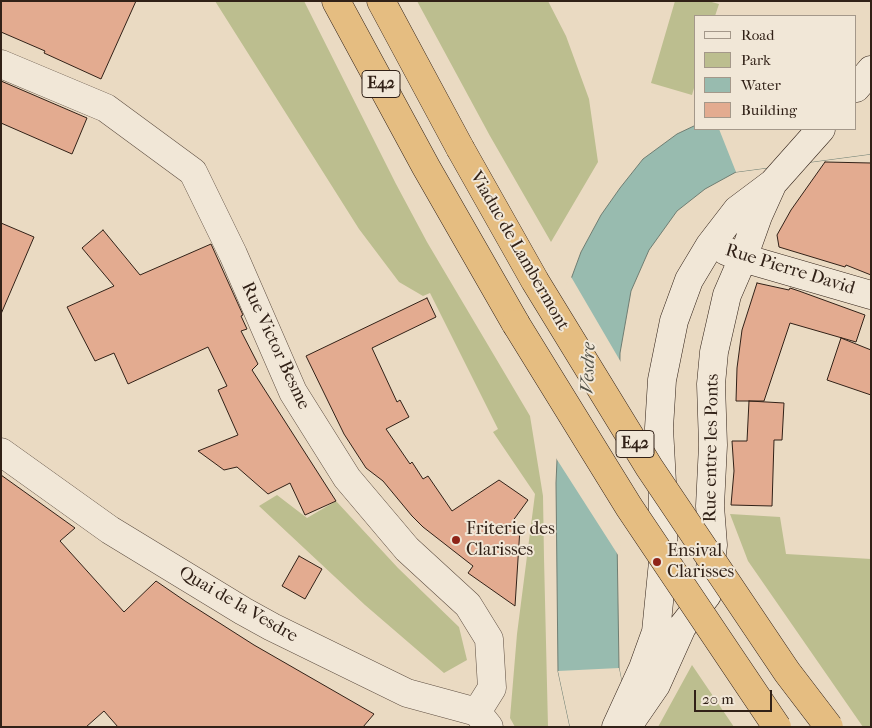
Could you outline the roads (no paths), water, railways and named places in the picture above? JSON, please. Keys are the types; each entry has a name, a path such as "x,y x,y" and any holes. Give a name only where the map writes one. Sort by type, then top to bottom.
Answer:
{"highway":[{"name":"E42","path":"336,1 426,167 516,324 629,506 778,727"},
{"name":"Viaduc de Lambermont","path":"381,1 460,148 535,281 649,467 787,672 829,727"}],"street":[{"name":"Rue Victor Besme","path":"1,64 106,108 193,172 233,254 293,392 332,455 348,478 407,549 468,605 489,639 492,688 483,719"},
{"path":"857,87 871,70"},
{"name":"Rue entre les Ponts","path":"624,720 656,632 663,562 663,501 659,428 662,380 674,321 689,280 710,245 737,210 782,174 820,130"},
{"name":"Rue entre les Ponts","path":"624,720 656,685 682,627 707,595 712,545 710,506 713,446 711,384 714,352 727,295 758,216 782,174"},
{"name":"Rue Pierre David","path":"710,245 743,258 871,295"},
{"name":"Quai de la Vesdre","path":"1,452 110,530 250,615 407,692 483,719"}],"water":[{"name":"Vesdre","path":"871,93 871,154 736,172 705,189 677,211 649,250 631,291 620,353 617,537 619,668 626,705 570,727 558,671 557,317 581,252 601,215 643,159 677,134 694,126 694,130 857,130"}],"place":[{"name":"Friterie des Clarisses","path":"456,540"},
{"name":"Ensival Clarisses","path":"657,562"}]}
